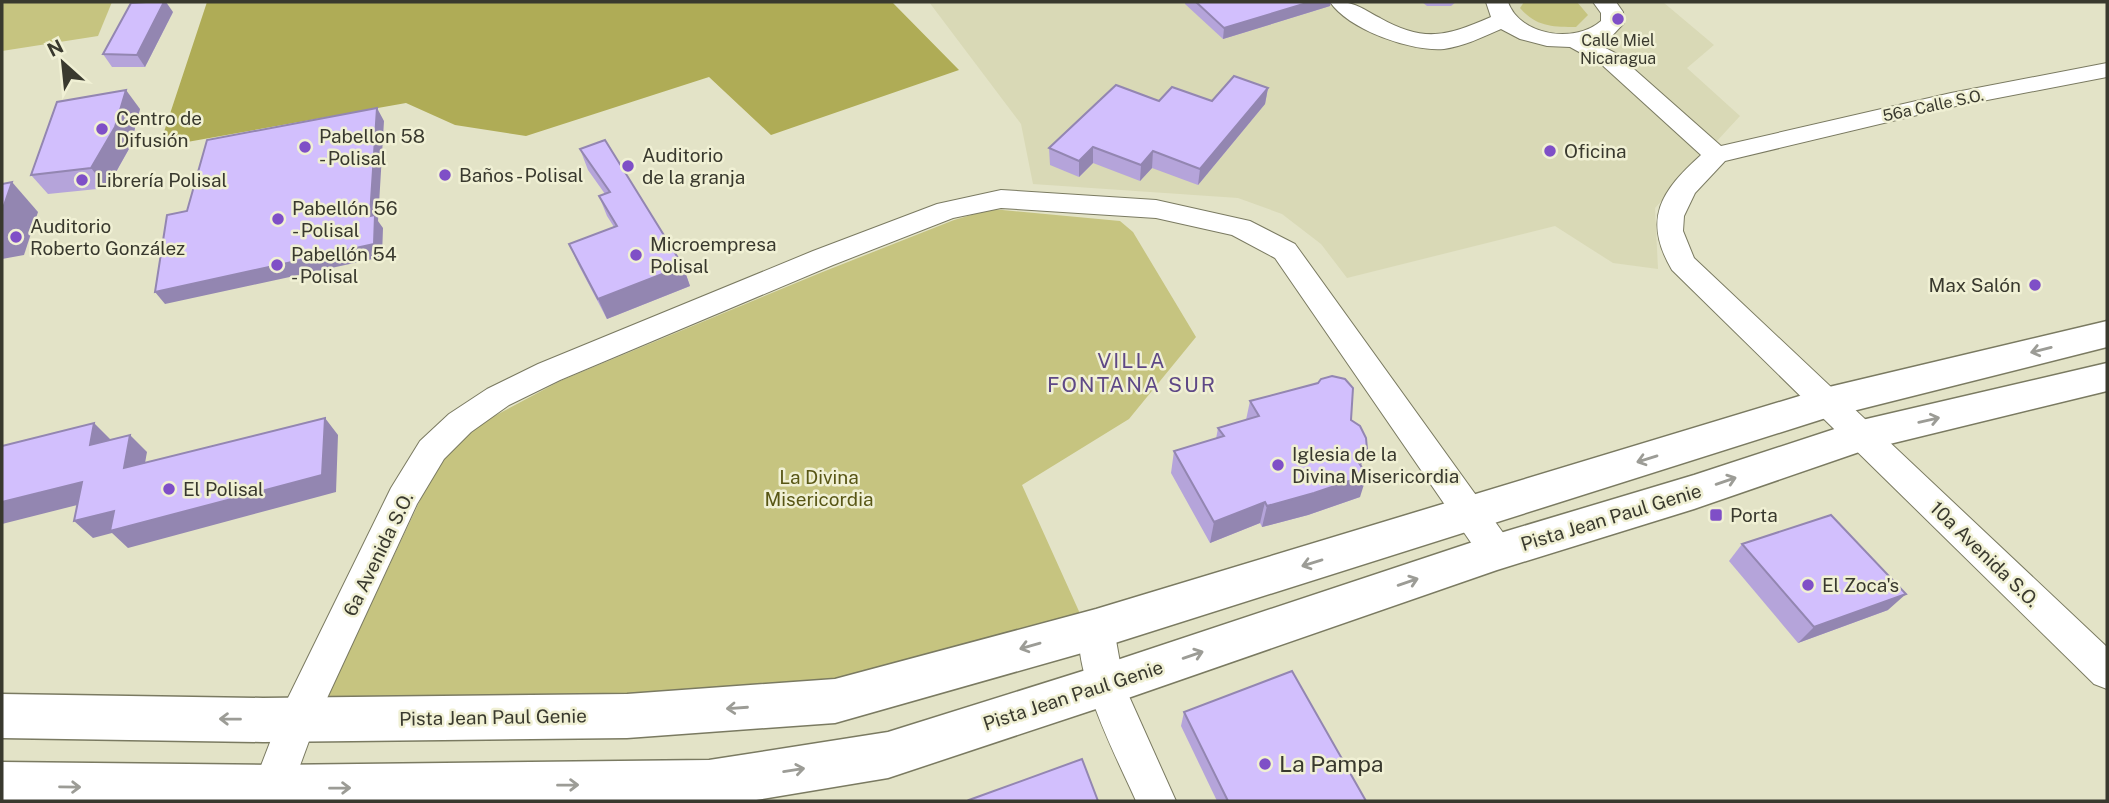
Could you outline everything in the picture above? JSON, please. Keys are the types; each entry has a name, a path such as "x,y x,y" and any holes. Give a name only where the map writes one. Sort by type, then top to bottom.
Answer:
{"main road":[{"name":"Pista Jean Paul Genie","path":"2,716 298,719 627,716 835,701 1096,629 1829,402 2107,334"},
{"name":"Pista Jean Paul Genie","path":"2,786 272,789 709,784 888,755 1105,685 1497,552 1694,492 1862,435 2107,377"}],"street":[{"path":"1341,2 1396,36 1441,42 1501,10 1535,36 1577,42 1609,59 1716,155"},
{"path":"1577,42 1601,35 1614,23 1612,12 1604,2"},
{"name":"56a Calle S.O.","path":"1716,155 1951,100 2107,70"},
{"name":"10a Avenida S.O.","path":"1716,155 1696,173 1677,200 1669,228 1682,263 2107,672"},
{"name":"6a Avenida S.O.","path":"272,789 298,719 403,498 432,450 460,423 549,372 947,210 1001,199 1156,209 1240,228 1285,251 1497,552"},
{"path":"1096,629 1105,685 1156,801"}],"shaded area":[{"path":"207,2 892,2 959,70 771,135 709,77 526,136 455,125 406,103 159,147"},
{"path":"929,2 1663,2 1714,45 1687,68 1740,116 1655,208 1658,269 1613,263 1555,226 1347,278 1321,244 1282,214 1238,198 1033,184 1021,124"}],"green space":[{"path":"2,2 112,2 98,36 2,51"},
{"path":"1524,2 1577,2 1588,15 1576,27 1545,25 1532,19 1520,8"},
{"name":"La Divina Misericordia","path":"992,209 1120,221 1133,232 1196,337 1129,419 1022,485 1082,618 835,691 324,704 441,456 468,430 560,381 820,273 954,220"}],"building":[{"path":"164,2 137,55 103,54 131,3"},
{"path":"1196,2 1310,2 1224,28"},
{"path":"1234,76 1268,88 1200,169 1153,151 1141,165 1093,147 1079,161 1049,148 1116,85 1159,101 1172,87 1212,101"},
{"path":"126,90 115,127 91,168 31,175 57,102"},
{"path":"377,108 370,216 375,215 374,244 155,292 167,215 187,211 207,140"},
{"path":"605,140 683,266 598,299 569,244 617,226 599,196 610,192 580,149"},
{"path":"12,182 2,211 2,184"},
{"name":"Iglesia de la Divina Misericordia","path":"1332,376 1345,379 1353,388 1351,420 1360,426 1366,438 1367,449 1359,463 1367,475 1267,506 1265,502 1214,522 1174,451 1224,436 1218,428 1259,416 1250,401 1318,383 1321,379"},
{"name":"El Polisal","path":"325,418 322,475 110,531 114,511 74,521 82,482 2,502 2,446 94,423 90,445 130,435 124,468"},
{"name":"El Zoca's","path":"1831,515 1906,594 1814,627 1742,544"},
{"name":"La Pampa","path":"1292,671 1366,801 1228,801 1184,712"},
{"path":"1082,759 1098,801 969,800"}],"place":[{"name":"Calle Miel Nicaragua","path":"1618,19"},
{"name":"Centro de Difusión","path":"102,129"},
{"name":"Pabellon 58 - Polisal","path":"305,147"},
{"name":"Oficina","path":"1550,151"},
{"name":"Auditorio de la granja","path":"628,166"},
{"name":"Baños - Polisal","path":"445,175"},
{"name":"Librería Polisal","path":"82,180"},
{"name":"Pabellón 56 - Polisal","path":"278,219"},
{"name":"Auditorio Roberto González","path":"16,237"},
{"name":"Microempresa Polisal","path":"636,255"},
{"name":"Pabellón 54 - Polisal","path":"277,265"},
{"name":"Max Salón","path":"2035,285"},
{"name":"Iglesia de la Divina Misericordia","path":"1278,465"},
{"name":"El Polisal","path":"169,489"},
{"name":"Porta","path":"1716,515"},
{"name":"El Zoca's","path":"1808,585"},
{"name":"La Pampa","path":"1265,764"}],"district":[{"name":"VILLA FONTANA SUR","path":"1132,373"}]}
